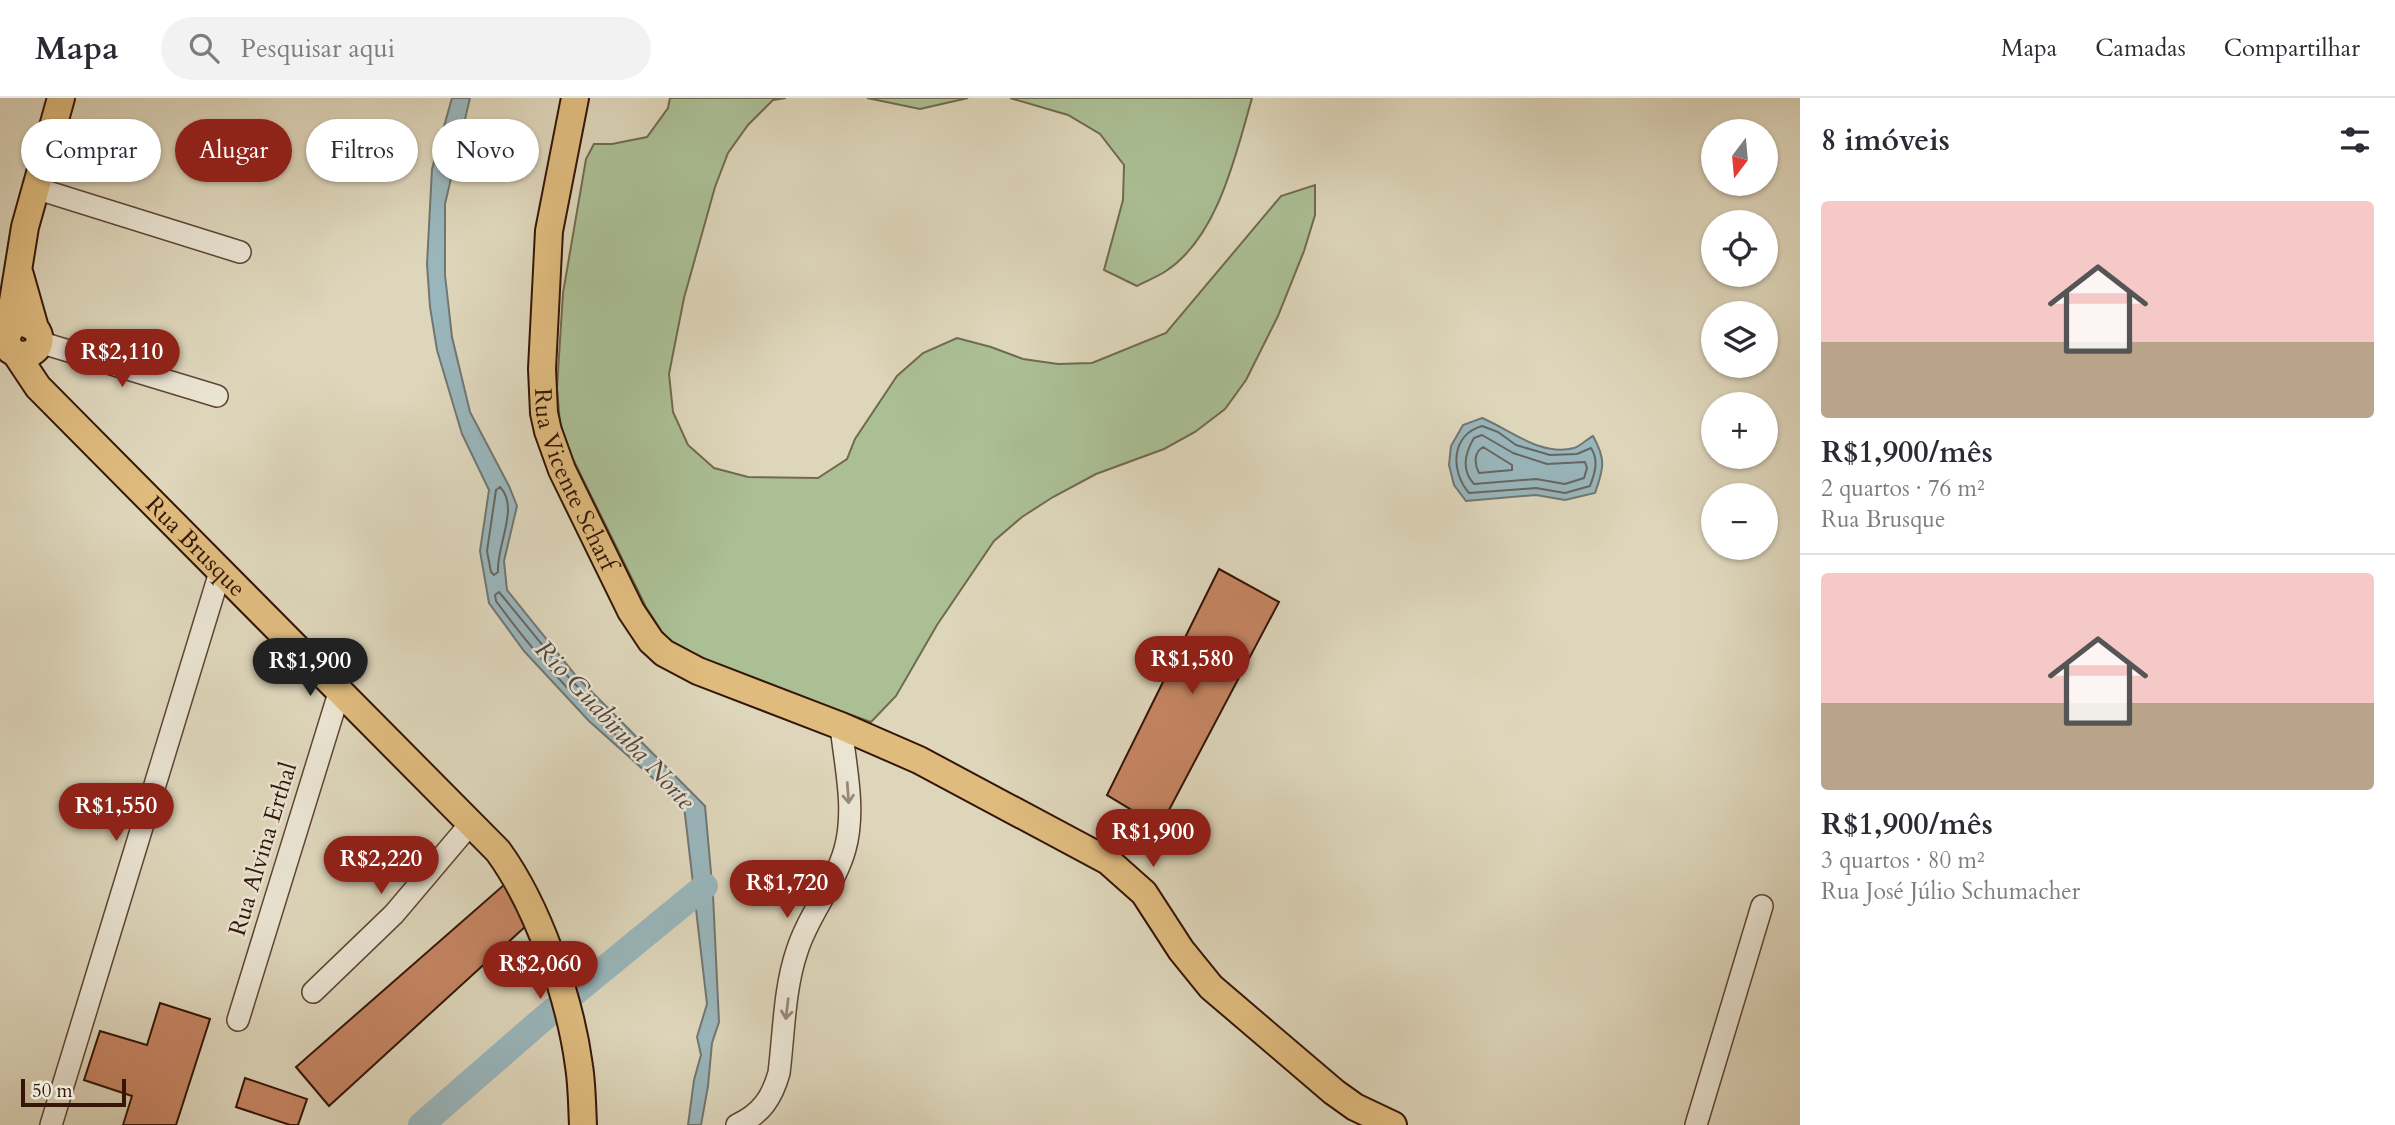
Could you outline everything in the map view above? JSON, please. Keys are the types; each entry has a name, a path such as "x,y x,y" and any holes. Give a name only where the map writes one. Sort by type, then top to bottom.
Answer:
{"main road":[{"name":"Rua Brusque","path":"61,98 24,228 18,268 17,345 38,387 498,851 516,878 555,969 570,1020 579,1065 583,1125"},
{"name":"Rua Vicente Scharf","path":"575,98 548,231 542,369 548,431 562,470 631,611 645,634 658,648 680,663 841,726 964,782 1108,862 1144,893 1188,959 1211,987 1334,1093 1355,1107 1393,1125"}],"street":[{"path":"35,188 240,252"},
{"path":"17,345 217,396"},
{"path":"51,1125 220,572"},
{"name":"Rua Alvina Erthal","path":"238,1020 339,693"},
{"path":"737,1125 767,1103 775,1089 791,972 797,950 845,849 849,797 841,726"},
{"path":"313,992 394,914 471,822"},
{"path":"1696,1125 1762,906"}],"green space":[{"path":"670,98 786,98 773,100 748,125 728,153 715,187 684,298 669,374 673,412 688,445 714,468 748,477 818,478 847,459 855,439 897,376 923,353 957,338 1023,359 1058,364 1092,363 1166,333 1281,196 1315,185 1315,215 1278,316 1246,380 1225,409 1195,432 1164,449 1096,474 1053,497 1022,517 994,541 937,625 896,696 871,722 694,659 666,638 646,607 572,457 560,423 557,388 563,293 586,159 594,144 612,144 647,137 668,108"},
{"path":"867,98 968,98 920,109"},
{"path":"1010,98 1252,98 1223,193 1199,238 1184,256 1166,271 1137,286 1104,270 1123,200 1124,165 1100,134 1068,115"}],"water":[{"path":"452,98 470,98 465,119 446,119"},
{"name":"Rio Guabiruba Norte","path":"432,169 432,182 450,182 445,204 445,275 452,337 470,412 517,506 504,561 507,590 576,676 705,806 713,895 719,1022 712,1043 701,1125 688,1125 694,1080 701,1055 697,1037 707,1004 684,806 589,721 524,651 489,603 480,551 489,490 462,434 437,350 427,264"},
{"path":"1482,418 1526,441 1550,449 1574,448 1593,436 1602,458 1595,493 1565,500 1536,495 1466,501 1454,485 1449,465 1451,446 1463,425"}],"building":[{"path":"1219,569 1279,602 1160,827 1107,795"},
{"path":"505,884 527,925 329,1106 296,1067"},
{"path":"160,1003 210,1019 176,1125 123,1125 132,1096 84,1080 100,1031 147,1045"},
{"path":"245,1078 307,1099 298,1125 290,1125 236,1107"}],"waterway":[{"path":"421,1125 544,1018 705,886"}]}
